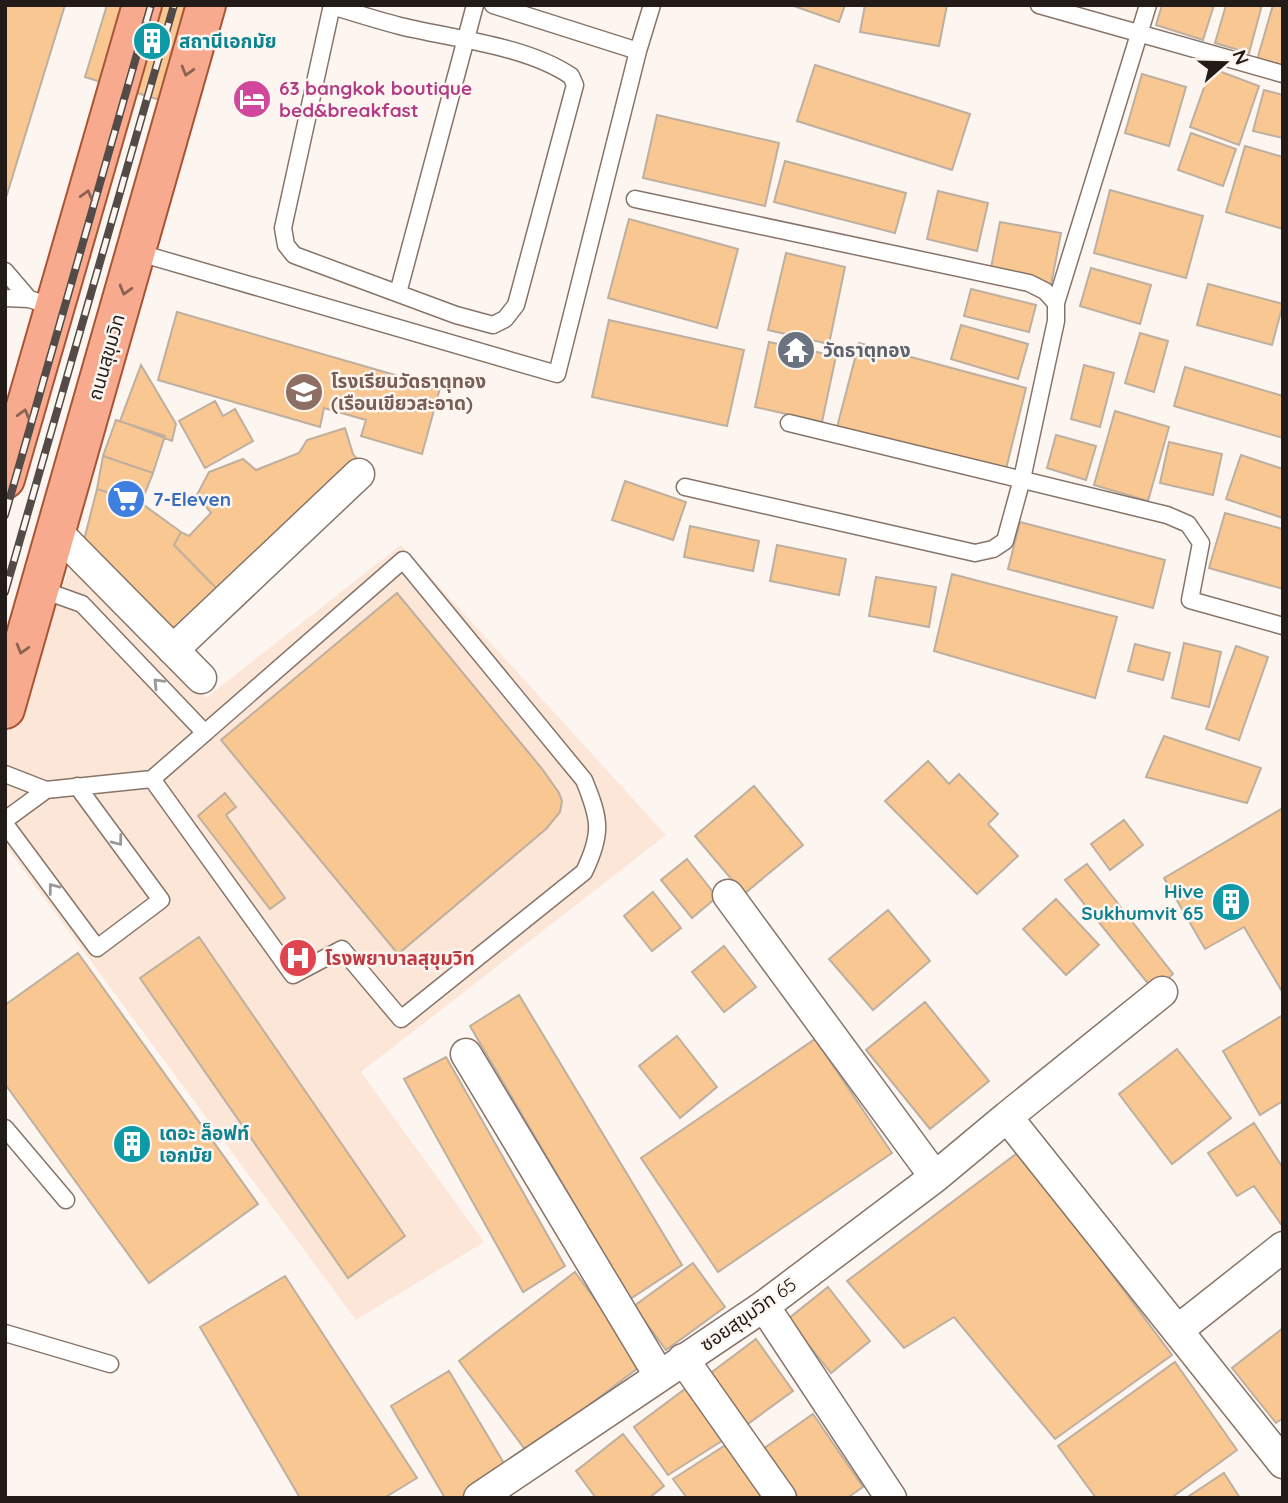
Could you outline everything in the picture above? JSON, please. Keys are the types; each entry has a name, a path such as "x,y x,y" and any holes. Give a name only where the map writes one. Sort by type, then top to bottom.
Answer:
{"main road":[{"path":"5,479 42,303 142,5"},
{"name":"ถนนสุขุมวิท","path":"5,709 206,5"}],"street":[{"path":"173,650 359,474"},
{"path":"56,531 201,678"},
{"path":"728,895 935,1177"},
{"name":"ซอยสุขุมวิท 65","path":"479,1498 764,1306 935,1177 1162,992"},
{"path":"466,1054 671,1367 781,1498"},
{"path":"1007,1117 1283,1464"},
{"path":"1178,1330 1283,1247"},
{"path":"764,1306 891,1498"}],"lane":[{"path":"398,293 475,5"},
{"path":"493,5 638,51"},
{"path":"136,253 557,374 652,5"},
{"path":"1039,5 1283,74"},
{"path":"685,487 975,553 993,549 1005,541 1022,479 1056,321 1056,303 1148,5"},
{"path":"332,6 400,26 466,39 562,70 571,76 575,85 516,305 505,319 493,325 456,316 331,271 294,255 286,245 283,228 332,6"},
{"path":"635,199 1029,283 1045,291 1056,303"},
{"path":"5,271 42,303"},
{"path":"5,298 42,303"},
{"path":"789,422 1167,514 1188,524 1201,543 1190,600 1283,625"},
{"path":"5,774 46,790 152,779 403,560 584,780 598,823 597,846 584,872 401,1019 342,949 293,975 152,779"},
{"path":"40,589 82,604 205,733"},
{"path":"46,790 5,822 97,948 161,900 77,786"},
{"path":"5,1128 66,1200"},
{"path":"5,1333 110,1364"}],"shaded area":[{"name":"โรงพยาบาลสุขุมวิท","path":"401,545 666,835 361,1072 484,1242 356,1320 5,845 5,735 70,568 206,698"}],"building":[{"path":"5,5 65,5 5,201"},
{"name":"สถานีเอกมัย","path":"107,5 219,5 189,109 85,77"},
{"path":"791,5 845,5 839,22"},
{"path":"865,5 947,5 939,46 860,32"},
{"path":"1162,5 1214,5 1203,40 1156,25"},
{"path":"1226,5 1262,5 1249,53 1215,43"},
{"path":"1273,5 1283,5 1283,68 1257,60"},
{"path":"815,65 970,114 952,170 797,121"},
{"path":"1211,68 1259,86 1239,145 1190,127"},
{"path":"1142,74 1186,87 1169,146 1125,133"},
{"path":"1264,90 1283,95 1283,138 1253,131"},
{"path":"657,115 779,143 765,206 643,178"},
{"path":"1191,133 1236,149 1223,186 1178,170"},
{"path":"1245,146 1283,157 1283,229 1226,212"},
{"path":"785,161 906,193 895,233 774,202"},
{"path":"1110,190 1203,216 1186,278 1094,253"},
{"path":"938,191 988,203 977,251 927,239"},
{"path":"629,219 738,249 717,328 608,298"},
{"path":"1000,222 1061,233 1051,285 990,273"},
{"path":"786,253 845,267 829,344 768,330"},
{"path":"1091,268 1151,285 1140,324 1080,306"},
{"path":"1208,284 1283,304 1272,345 1197,325"},
{"path":"971,289 1036,305 1029,332 964,316"},
{"path":"177,312 440,388 422,454 361,436 366,420 324,408 320,427 158,380"},
{"path":"609,320 744,350 727,426 592,397"},
{"path":"961,325 1028,344 1018,379 951,359"},
{"path":"1140,333 1168,341 1154,392 1125,383"},
{"path":"769,342 836,356 822,422 755,407"},
{"path":"859,343 1026,388 1005,473 836,431"},
{"path":"141,365 176,424 172,441 120,421"},
{"path":"1084,365 1114,373 1100,427 1071,419"},
{"path":"1185,367 1283,396 1283,438 1174,406"},
{"path":"215,401 223,416 235,409 253,441 205,468 179,421"},
{"path":"1115,411 1169,427 1148,501 1094,485"},
{"path":"116,420 165,436 153,473 103,456"},
{"path":"345,428 353,454 361,464 221,593 174,545 181,532 189,536 211,513 197,495 209,472 243,459 256,470 299,453 307,440"},
{"path":"1056,435 1096,446 1086,480 1047,468"},
{"path":"1169,442 1222,454 1213,495 1160,483"},
{"path":"1241,455 1283,469 1283,518 1226,499"},
{"path":"103,456 153,473 141,503 97,489"},
{"path":"625,481 686,502 673,540 612,520"},
{"path":"97,489 141,503 181,532 174,545 221,593 171,641 84,540"},
{"path":"1225,513 1283,529 1283,589 1209,568"},
{"path":"1020,522 1165,560 1153,608 1008,569"},
{"path":"690,526 759,541 753,571 684,557"},
{"path":"777,545 846,559 839,595 770,581"},
{"path":"952,574 1117,617 1095,698 934,651"},
{"path":"876,577 936,587 929,627 869,616"},
{"name":"โรงพยาบาลสุขุมวิท","path":"397,593 543,770 562,801 560,812 546,829 398,954 221,740"},
{"path":"1184,643 1221,652 1209,707 1172,698"},
{"path":"1135,644 1170,653 1163,680 1128,671"},
{"path":"1236,646 1268,657 1239,740 1206,729"},
{"path":"1164,736 1261,768 1247,803 1146,777"},
{"path":"928,761 949,784 959,774 998,814 988,824 1018,856 977,894 885,801"},
{"path":"754,786 803,845 744,894 695,836"},
{"path":"225,793 236,807 226,815 285,898 270,909 198,816"},
{"name":"Hive Sukhumvit 65","path":"1283,808 1283,993 1244,927 1205,949 1164,878"},
{"path":"1124,820 1143,845 1110,870 1091,844"},
{"path":"687,859 717,897 692,918 661,880"},
{"path":"1087,864 1173,974 1154,991 1065,880"},
{"path":"653,892 681,928 652,951 624,916"},
{"path":"1056,899 1099,945 1066,975 1023,929"},
{"path":"888,910 930,961 873,1010 829,959"},
{"path":"199,937 405,1236 348,1278 140,978"},
{"path":"724,946 756,987 724,1012 692,972"},
{"name":"เดอะ ล็อฟท์ เอกมัย","path":"78,953 258,1204 149,1283 5,1084 5,1005"},
{"path":"519,995 682,1265 630,1299 470,1026"},
{"path":"925,1002 989,1081 930,1129 866,1050"},
{"path":"1283,1015 1283,1101 1260,1115 1223,1051"},
{"path":"677,1036 717,1087 680,1118 639,1066"},
{"path":"815,1039 892,1153 718,1272 641,1158"},
{"path":"1177,1049 1231,1118 1172,1164 1119,1094"},
{"path":"446,1057 565,1266 523,1292 404,1079"},
{"path":"1254,1123 1283,1168 1283,1227 1254,1186 1237,1196 1208,1153"},
{"path":"1020,1151 1172,1355 1055,1439 954,1317 904,1348 847,1281"},
{"path":"693,1263 725,1307 666,1350 634,1306"},
{"path":"575,1272 642,1365 527,1452 459,1361"},
{"path":"285,1276 417,1478 384,1498 300,1498 200,1327"},
{"path":"828,1287 870,1341 831,1373 788,1319"},
{"path":"1283,1328 1283,1418 1276,1423 1232,1368"},
{"path":"756,1339 793,1391 745,1426 708,1375"},
{"path":"1175,1362 1237,1450 1171,1498 1096,1498 1058,1446"},
{"path":"449,1371 508,1470 462,1498 445,1498 391,1406"},
{"path":"689,1386 725,1439 668,1475 634,1427"},
{"path":"813,1414 863,1487 847,1498 796,1498 763,1449"},
{"path":"623,1434 664,1486 649,1498 596,1498 576,1471"},
{"path":"727,1444 765,1498 687,1498 673,1479"},
{"path":"1224,1473 1240,1498 1186,1498"}],"railway":[{"path":"5,515 151,5"},
{"path":"5,592 174,5"}],"place":[{"name":"สถานีเอกมัย","path":"152,41"},
{"name":"63 bangkok boutique bed&breakfast","path":"252,99"},
{"name":"วัดธาตุทอง","path":"796,350"},
{"name":"โรงเรียนวัดธาตุทอง (เรือนเขียวสะอาด)","path":"304,392"},
{"name":"7-Eleven","path":"126,499"},
{"name":"Hive Sukhumvit 65","path":"1231,902"},
{"name":"โรงพยาบาลสุขุมวิท","path":"298,958"},
{"name":"เดอะ ล็อฟท์ เอกมัย","path":"132,1144"}]}
